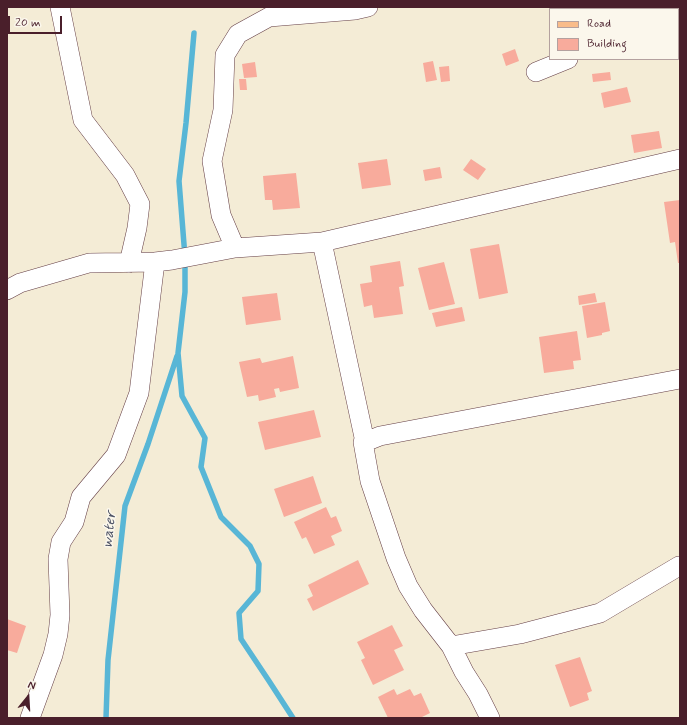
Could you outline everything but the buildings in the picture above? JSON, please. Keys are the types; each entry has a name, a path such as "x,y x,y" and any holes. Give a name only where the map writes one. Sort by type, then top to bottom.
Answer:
{"street":[{"path":"60,7 83,120 125,176 140,204 137,228 129,263"},
{"path":"235,248 221,215 212,161 223,110 225,55 238,34 269,17 356,10 368,7"},
{"path":"536,72 566,60"},
{"path":"7,290 20,283 89,263 155,262 235,248 322,242 680,159"},
{"path":"322,242 365,442 363,442 370,481 396,558 408,586 423,610 451,646 490,718"},
{"path":"30,718 54,655 58,634 60,615 58,559 61,542 74,522 81,497 116,455 139,393 155,262"},
{"path":"365,442 380,436 680,378"},
{"path":"451,646 520,634 600,614 679,566"}],"waterway":[{"path":"194,33 179,181 185,257 185,292 178,353 182,396 205,438 201,467 221,517 250,546 259,564 258,591 239,613 241,639 293,718"},
{"name":"water","path":"106,718 108,660 125,506 148,444 177,356"}]}
